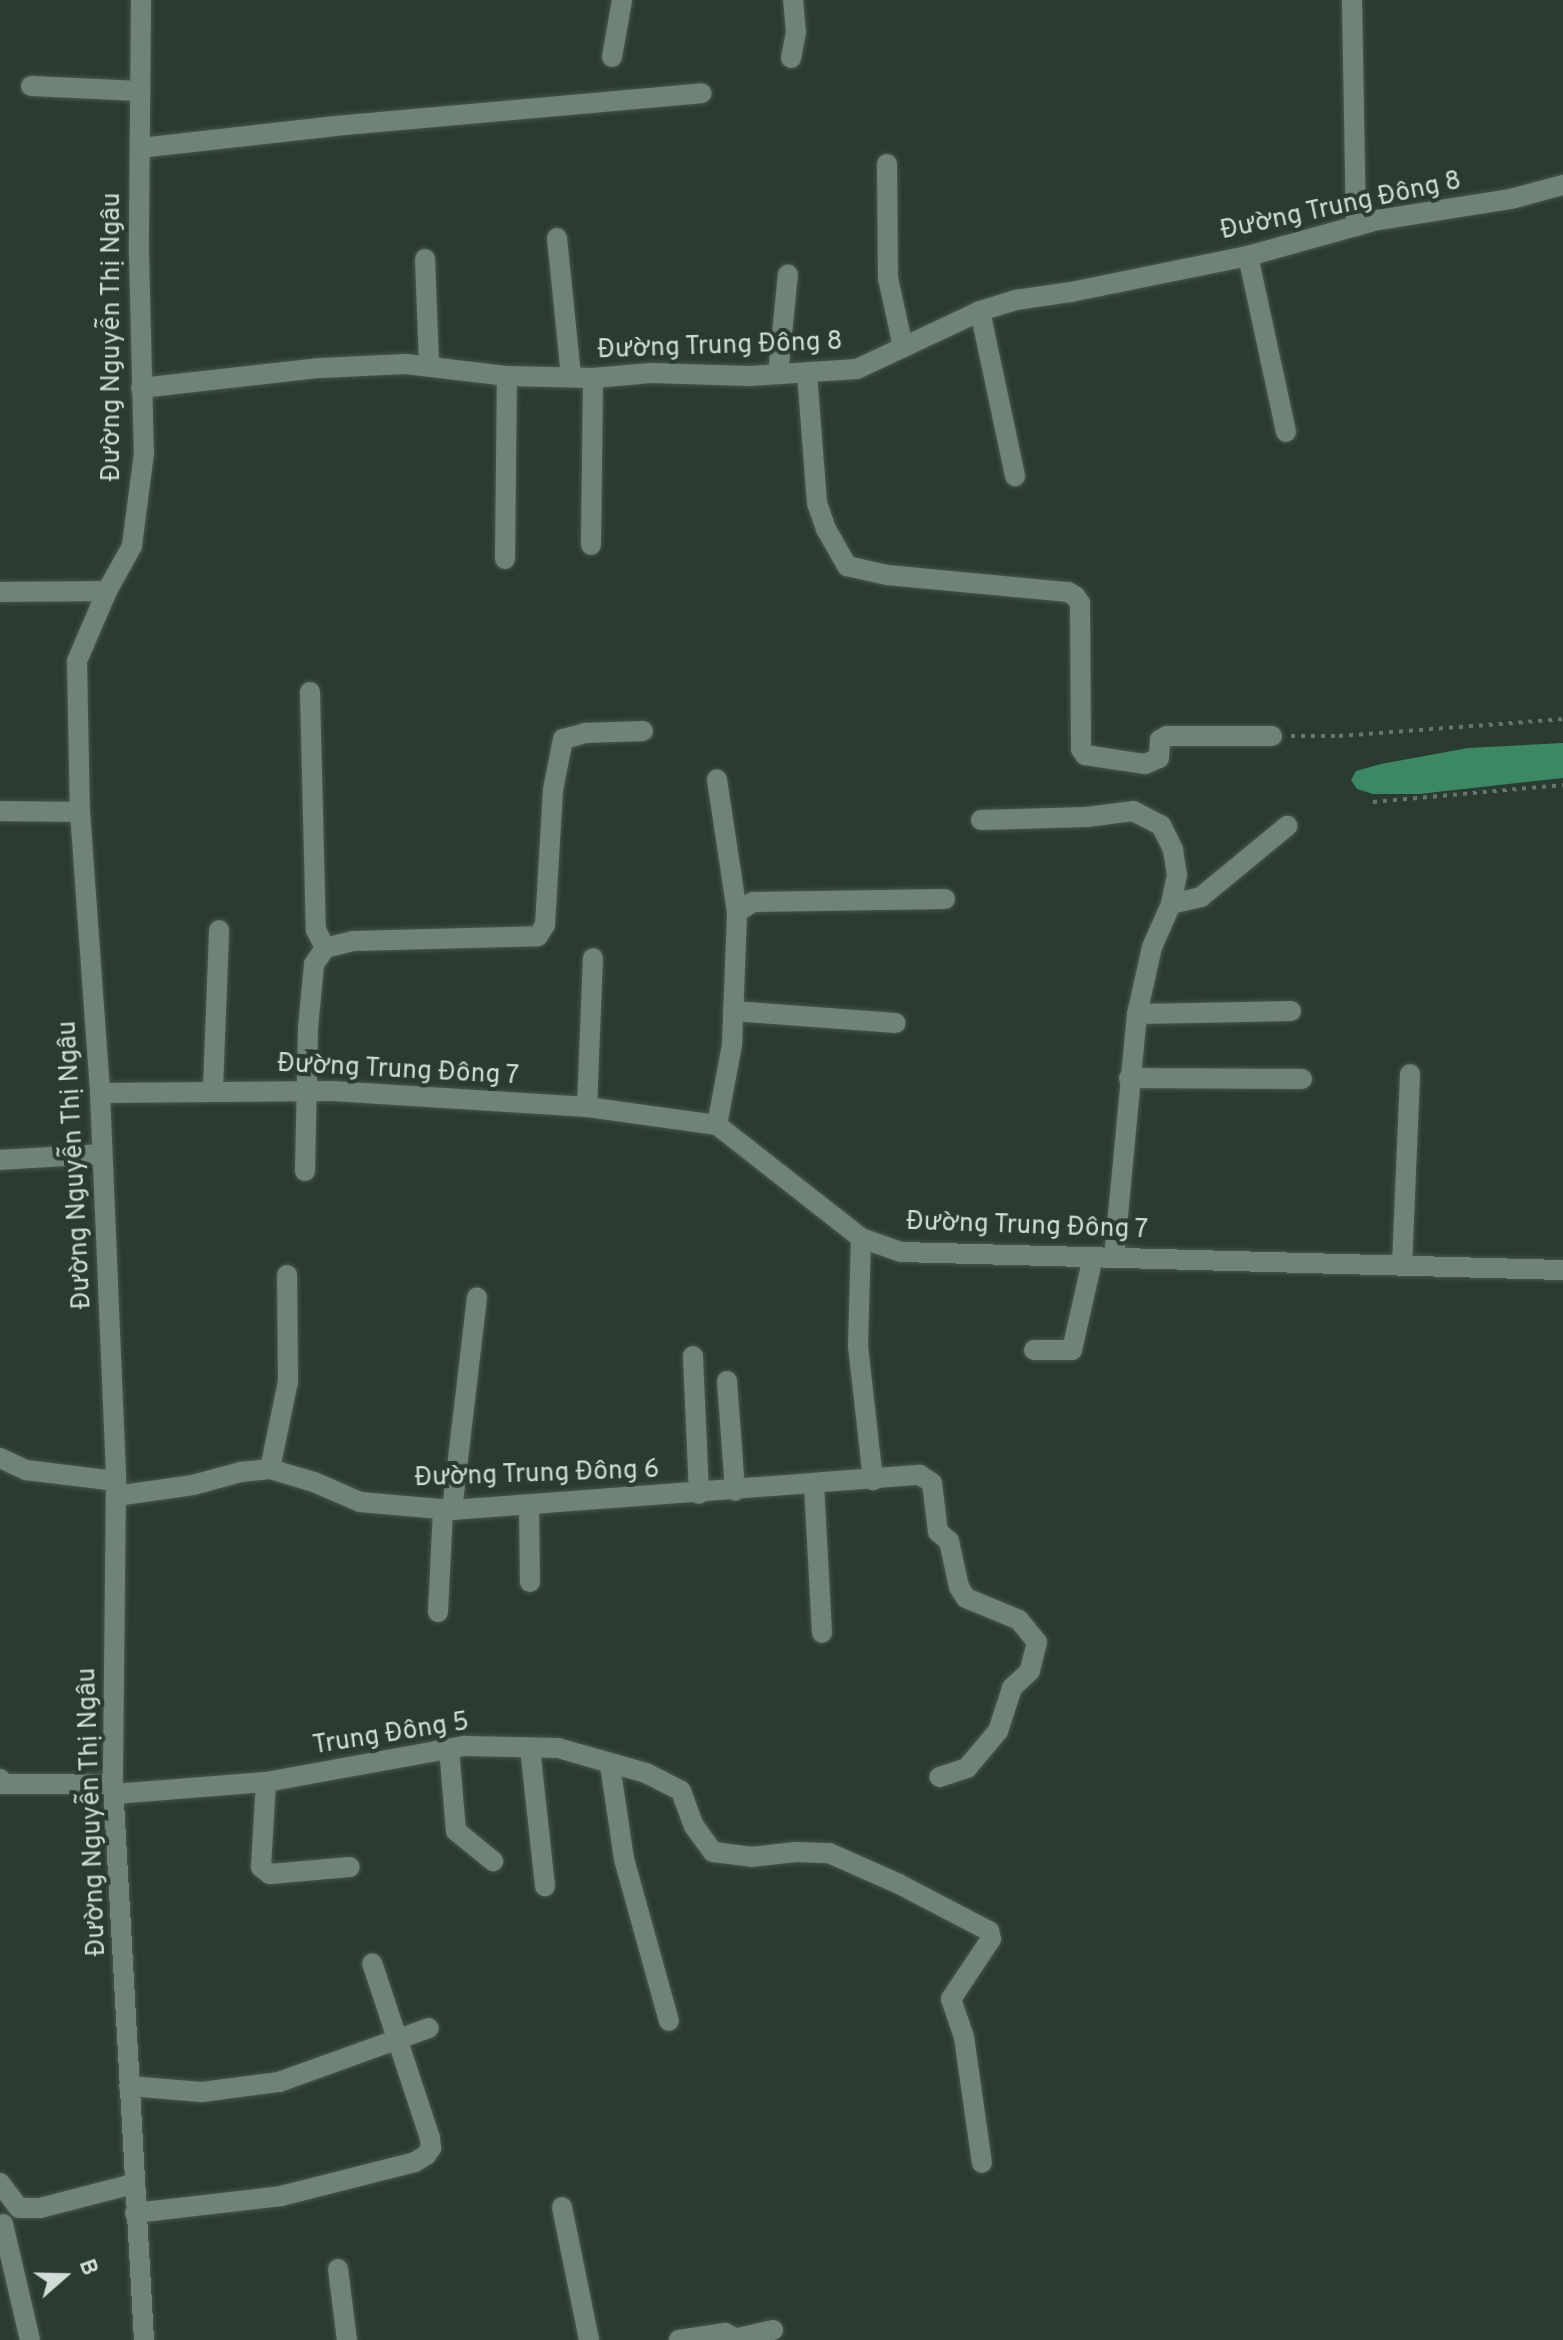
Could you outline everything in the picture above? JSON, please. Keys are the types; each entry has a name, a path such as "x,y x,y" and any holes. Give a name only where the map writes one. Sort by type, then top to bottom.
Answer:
{"street":[{"name":"Đường Nguyễn Thị Ngâu","path":"141,0 141,388 144,453 132,546 107,591 77,661 80,812 100,1093 116,1488 113,1789 144,2340"},
{"path":"612,57 622,0"},
{"path":"791,58 796,33 793,0"},
{"path":"1352,0 1356,226"},
{"path":"31,86 140,91"},
{"path":"140,148 335,126 702,93"},
{"path":"887,164 888,278 903,347"},
{"name":"Đường Trung Đông 8","path":"141,388 320,368 429,365 507,376 571,375 593,378 651,373 778,374 857,369 980,311 1016,300 1248,256 1356,226 1511,199 1563,185"},
{"path":"557,238 571,375"},
{"path":"1248,256 1286,432"},
{"path":"425,259 429,365"},
{"path":"778,374 788,274"},
{"path":"980,311 1015,476"},
{"path":"807,373 817,503 826,529 847,566 887,575 1068,592 1075,596 1080,603 1081,749 1085,755 1145,764 1159,758 1160,740 1167,736 1272,736"},
{"path":"505,559 507,376"},
{"path":"591,545 593,378"},
{"path":"0,592 107,591"},
{"path":"310,692 316,930 325,948"},
{"path":"305,1171 308,1028 314,964 325,948 353,941 538,936 545,925 553,790 563,739 586,733 643,731"},
{"path":"717,779 737,912 732,1045 717,1125"},
{"path":"0,811 80,812"},
{"path":"981,820 1087,817 1133,811 1161,825 1173,850 1177,875 1171,904 1152,947 1137,1014 1114,1256"},
{"path":"1171,904 1201,897 1287,826"},
{"path":"737,912 753,902 945,899"},
{"path":"213,1089 219,930"},
{"path":"587,1107 593,958"},
{"path":"733,1011 896,1023"},
{"path":"1137,1014 1291,1011"},
{"path":"1402,1266 1410,1074"},
{"path":"1129,1078 1302,1079"},
{"name":"Đường Trung Đông 7","path":"100,1093 213,1089 308,1091 587,1107 717,1125 861,1238 901,1252 1563,1270"},
{"path":"0,1160 102,1154"},
{"path":"861,1238 858,1346 873,1480"},
{"path":"1034,1350 1072,1350 1093,1257"},
{"path":"270,1469 288,1381 287,1275"},
{"path":"438,1612 448,1510 477,1297"},
{"path":"693,1356 699,1494"},
{"path":"727,1381 735,1491"},
{"name":"Đường Trung Đông 6","path":"0,1458 26,1470 116,1488 193,1485 241,1472 270,1469 314,1482 360,1502 448,1510 699,1494 920,1475 932,1483 938,1532 949,1541 959,1587 966,1598 1019,1620 1037,1642 1030,1671 1012,1688 998,1731 967,1768 939,1777"},
{"path":"814,1485 822,1633"},
{"path":"529,1505 530,1582"},
{"path":"530,1748 545,1886"},
{"name":"Trung Đông 5","path":"1,1783 113,1789 266,1782 449,1749 558,1748 646,1773 681,1791 694,1826 713,1852 751,1857 796,1852 829,1853 899,1884 989,1931 991,1939 951,1999 964,2037 982,2163"},
{"path":"449,1749 456,1831 493,1861"},
{"path":"610,1765 624,1859 669,2021"},
{"path":"266,1782 261,1867 270,1874 350,1867"},
{"path":"135,2213 281,2196 415,2162 426,2155 431,2148 430,2138 395,2041 372,1963"},
{"path":"129,2086 202,2092 279,2082 429,2028"},
{"path":"0,2183 19,2208 40,2208"},
{"path":"30,2340 1,2224 40,2208 133,2184"},
{"path":"562,2207 589,2340"},
{"path":"338,2269 347,2340"},
{"path":"679,2340 725,2333 738,2339 773,2330"}],"path":[{"path":"1272,736 1339,736 1563,719"},
{"path":"1373,802 1563,785"}],"shaded area":[{"path":"1563,743 1563,778 1419,794 1373,794 1357,789 1351,780 1356,771 1381,764 1468,748"}]}
